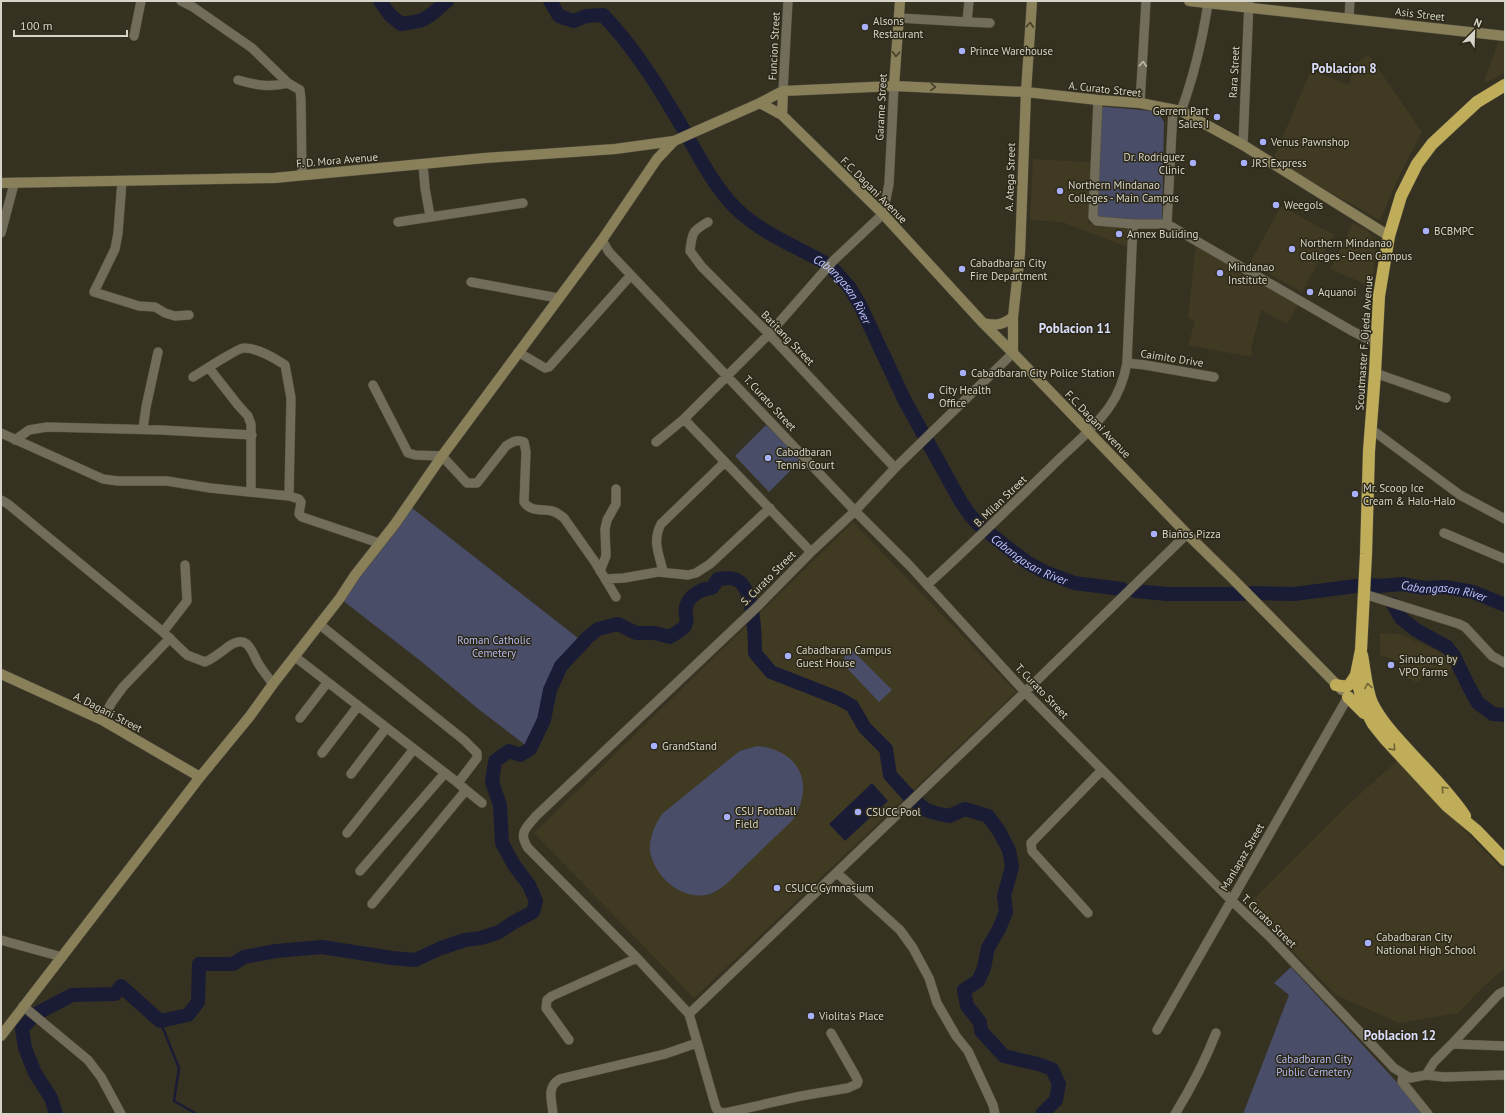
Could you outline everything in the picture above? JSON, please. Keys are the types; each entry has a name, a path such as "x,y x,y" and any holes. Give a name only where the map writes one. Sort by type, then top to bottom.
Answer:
{"highway":[{"name":"Scoutmaster F. Ojeda Avenue","path":"1505,85 1477,102 1432,144 1417,164 1401,196 1389,236 1379,296 1361,650 1356,675 1363,705 1385,739 1447,806 1476,830 1505,860"},
{"name":"Scoutmaster F. Ojeda Avenue","path":"1361,650 1372,703 1381,718 1454,800 1476,830"},
{"path":"1336,684 1345,687 1350,685 1356,675"},
{"path":"1348,697 1374,724"}],"main road":[{"name":"Garame Street","path":"894,86 900,1"},
{"name":"A. Atega Street","path":"1013,353 1013,317 1020,253 1026,92 1032,1"},
{"name":"Asis Street","path":"1189,1 1208,4 1249,5 1505,36"},
{"name":"A. Curato Street","path":"783,92 894,86 1026,92 1140,103 1177,111 1243,145 1389,236"},
{"path":"1,1036 28,1010 62,957 200,777 250,716 395,524 442,456 602,240 657,159 681,138 783,92 782,115"},
{"name":"F.C. Dagani Avenue","path":"760,103 782,115 883,214 983,324 1013,353 1186,534 1232,578 1348,697"},
{"name":"F. D. Mora Avenue","path":"1,183 14,184 274,178 485,158 615,150 681,138"},
{"path":"644,145 652,153 652,167"},
{"path":"983,324 1000,325 1013,317"},
{"name":"A. Dagani Street","path":"1,674 102,720 200,777"}],"street":[{"path":"134,36 141,1"},
{"path":"181,1 193,7 252,48 288,84 300,90 302,100 302,175"},
{"name":"Funcion Street","path":"783,92 788,1"},
{"path":"967,22 969,1"},
{"path":"1140,103 1146,1"},
{"path":"1349,18 1350,1"},
{"path":"1167,224 1177,111 1189,90 1208,4"},
{"name":"Rara Street","path":"1243,145 1249,5"},
{"path":"899,18 990,23"},
{"path":"238,80 266,86 288,84"},
{"name":"Garame Street","path":"883,214 889,184 894,86"},
{"path":"1098,100 1093,217 1097,222 1167,224 1352,331 1376,343"},
{"path":"423,165 430,216"},
{"path":"122,181 118,233 115,249 94,292 139,306 155,308 175,316 189,315"},
{"path":"1,233 14,184"},
{"path":"398,222 522,203"},
{"path":"656,442 684,419 769,334 833,261 883,214"},
{"name":"Batitang Street","path":"708,222 696,229 691,239 690,251 702,267 769,334 895,468"},
{"name":"B. Milan Street","path":"927,585 982,535 1087,432 1110,406 1117,394 1124,378 1127,363 1133,224"},
{"name":"T. Curato Street","path":"602,240 609,252 927,585 1025,692 1314,982 1394,1068 1403,1074"},
{"path":"595,248 609,252"},
{"path":"518,352 545,368 549,367 631,275"},
{"path":"471,282 558,298"},
{"path":"193,377 231,353 243,348 271,357 285,365 291,398 289,496"},
{"path":"143,429 146,407 158,352"},
{"name":"S. Curato Street","path":"638,958 528,848 522,836 526,828 536,816 748,616 855,510 895,468 1013,353"},
{"name":"Caimito Drive","path":"1127,363 1214,377"},
{"path":"209,368 248,416 251,424 251,492"},
{"path":"1375,373 1446,398"},
{"path":"373,385 408,453 415,455 442,456 461,478 470,484 477,483 506,446 518,440 524,442 526,452 524,502 532,508 552,511 561,515 595,562 616,598"},
{"path":"684,419 811,552"},
{"path":"15,440 23,433 37,428 143,429 252,435"},
{"path":"1371,430 1460,495 1505,519"},
{"path":"1,433 103,479 118,481 167,481 210,488 289,496 299,499 301,502 299,514 302,517 379,544"},
{"path":"663,571 656,540 656,533 661,524 725,462"},
{"path":"600,571 606,556 605,529 607,520 616,504 616,489"},
{"path":"1,500 8,504 188,655 206,662 230,646 242,642 249,645 258,663 273,684"},
{"path":"605,579 624,578 663,571 688,575 696,573 710,564 770,508"},
{"path":"1444,533 1505,559"},
{"path":"689,1014 1025,692 1186,534"},
{"path":"102,720 112,702 123,687 166,635 187,601 185,565"},
{"path":"1364,594 1459,624 1465,627 1492,656 1505,663"},
{"path":"319,624 464,740 478,753 477,758 458,783"},
{"path":"294,656 482,803"},
{"path":"300,718 327,683"},
{"name":"Manlapaz Street","path":"1157,1030 1348,697"},
{"path":"322,752 358,706"},
{"path":"351,774 386,728"},
{"path":"347,833 414,749"},
{"path":"1088,913 1032,851 1031,843 1102,770"},
{"path":"360,871 445,773"},
{"path":"372,904 466,790"},
{"path":"837,873 900,930 913,948 929,978 937,1003 956,1036 968,1051 993,1106 995,1114"},
{"path":"1,940 62,957"},
{"path":"569,1040 546,1008 547,1000 552,996 638,958 689,1014 716,1108 719,1112 725,1114 801,1096 848,1088 857,1084 858,1081 856,1075 831,1033"},
{"path":"1426,1075 1434,1062 1499,994 1505,991"},
{"path":"28,1010 88,1060 101,1077 121,1114"},
{"path":"1175,1114 1206,1059 1216,1033"},
{"path":"553,1114 552,1086 554,1082 560,1079 657,1056 697,1043"},
{"path":"1452,1044 1505,1046"},
{"path":"1428,1114 1402,1082 1403,1074 1410,1078 1426,1075 1444,1077 1505,1075"}],"shaded area":[{"path":"1499,40 1505,40 1505,73 1483,84"},
{"path":"1369,55 1422,132 1400,174 1380,220 1273,160 1311,70 1349,85 1354,64"},
{"name":"Northern Mindanao Colleges - Main Campus","path":"1033,159 1091,162 1088,223 1129,228 1127,247 1062,222 1030,220"},
{"name":"Northern Mindanao Colleges - Deen Campus","path":"1281,206 1334,235 1302,292 1250,263"},
{"path":"1353,223 1367,230 1376,244 1372,287 1330,269"},
{"name":"Mindanao Institute","path":"1196,243 1299,303 1287,324 1261,310 1251,349 1252,357 1188,345 1195,321 1188,318"},
{"path":"853,522 1016,692 694,998 534,833"},
{"path":"1380,633 1399,634 1444,654 1453,665 1448,676 1428,667 1425,668 1419,683 1398,674 1402,663 1384,656 1380,656"},
{"path":"1397,761 1505,872 1505,969 1489,981 1458,1013 1399,1023 1336,995 1248,905 1351,802"},
{"name":"CSUCC Pool","path":"872,783 888,801 845,841 829,824"}],"green space":[{"path":"1103,107 1153,111 1159,114 1164,122 1162,219 1160,222 1101,218 1096,216 1101,111"},
{"name":"Cabadbaran Tennis Court","path":"766,425 802,459 769,492 735,456"},
{"name":"Roman Catholic Cemetery","path":"412,508 583,642 558,664 546,690 542,721 528,747 342,600"},
{"path":"848,651 853,651 892,690 879,702 845,666 844,658"},
{"name":"CSU Football Field","path":"757,746 772,749 784,754 793,762 800,772 803,783 803,795 799,808 792,821 720,889 710,894 700,896 680,891 664,878 657,870 653,861 650,851 650,841 657,822 662,814 732,757 740,751"},
{"name":"Cabadbaran City Public Cemetery","path":"1291,967 1426,1114 1243,1114 1289,995 1274,983"}],"waterway":[{"name":"Cabangasan River","path":"380,1 390,15 401,24 417,22 427,18 447,1"},
{"name":"Cabangasan River","path":"550,1 559,16 574,21 586,16 603,15 637,56 667,101 711,176 729,201 750,221 762,229 825,263 835,271 850,288 860,305 905,401 961,502 979,525 1028,563 1045,572 1074,583 1122,589"},
{"path":"56,1114 51,1098 35,1073 25,1048 22,1029 34,1015 72,995 115,994 121,986 160,1021 188,1015 198,1002 199,964 233,964 244,957 276,951 322,947 392,958 415,960 441,948 465,940 481,938 499,932 533,912 536,901 529,885 514,865 502,843 500,805 492,782 495,761 509,751 520,755 530,749 544,720 550,690 561,666 588,637 598,629 618,624 636,633 655,633 670,637 685,626 687,621 686,607 690,599 696,593 712,588 718,579 728,578 732,578 741,583 746,590 754,623 755,653 771,672 840,699 852,706 865,728 886,749 890,775 909,796 926,810 949,816 965,809 988,816 999,831 1009,850 1012,867 1004,896 1006,912 999,929 988,948 984,968 978,981 964,990 967,1006 980,1022 981,1031 1004,1056 1052,1069 1059,1084 1056,1100 1042,1114"},
{"name":"Cabangasan River","path":"1371,585 1380,586 1402,584 1424,588 1445,587 1473,592 1505,605"},
{"name":"Cabangasan River","path":"1251,593 1294,594 1356,586"},
{"name":"Cabangasan River","path":"1135,591 1167,594 1243,594"},
{"name":"Cabangasan River","path":"1393,604 1401,618 1416,630 1447,647 1454,656 1478,703 1493,714 1505,715"},
{"path":"160,1021 179,1068 174,1101 197,1114"}],"place":[{"name":"Alsons Restaurant","path":"865,27"},
{"name":"Prince Warehouse","path":"962,51"},
{"name":"Gerrem Part Sales I","path":"1217,117"},
{"name":"Venus Pawnshop","path":"1263,142"},
{"name":"Dr. Rodriguez Clinic","path":"1193,163"},
{"name":"JRS Express","path":"1244,163"},
{"name":"Northern Mindanao Colleges - Main Campus","path":"1060,191"},
{"name":"Weegols","path":"1276,205"},
{"name":"BCBMPC","path":"1426,231"},
{"name":"Annex Buliding","path":"1119,234"},
{"name":"Northern Mindanao Colleges - Deen Campus","path":"1292,249"},
{"name":"Cabadbaran City Fire Department","path":"962,269"},
{"name":"Mindanao Institute","path":"1220,273"},
{"name":"Aquanoi","path":"1310,292"},
{"name":"Cabadbaran City Police Station","path":"963,373"},
{"name":"City Health Office","path":"931,396"},
{"name":"Cabadbaran Tennis Court","path":"768,458"},
{"name":"Mr. Scoop Ice Cream & Halo-Halo","path":"1355,494"},
{"name":"Biaños Pizza","path":"1154,534"},
{"name":"Cabadbaran Campus Guest House","path":"788,656"},
{"name":"Sinubong by VPO farms","path":"1391,665"},
{"name":"GrandStand","path":"654,746"},
{"name":"CSUCC Pool","path":"858,812"},
{"name":"CSU Football Field","path":"727,817"},
{"name":"CSUCC Gymnasium","path":"777,888"},
{"name":"Cabadbaran City National High School","path":"1368,943"},
{"name":"Violita's Place","path":"811,1016"}],"district":[{"name":"Poblacion 8","path":"1344,68"},
{"name":"Poblacion 11","path":"1075,328"},
{"name":"Poblacion 12","path":"1400,1035"}]}
